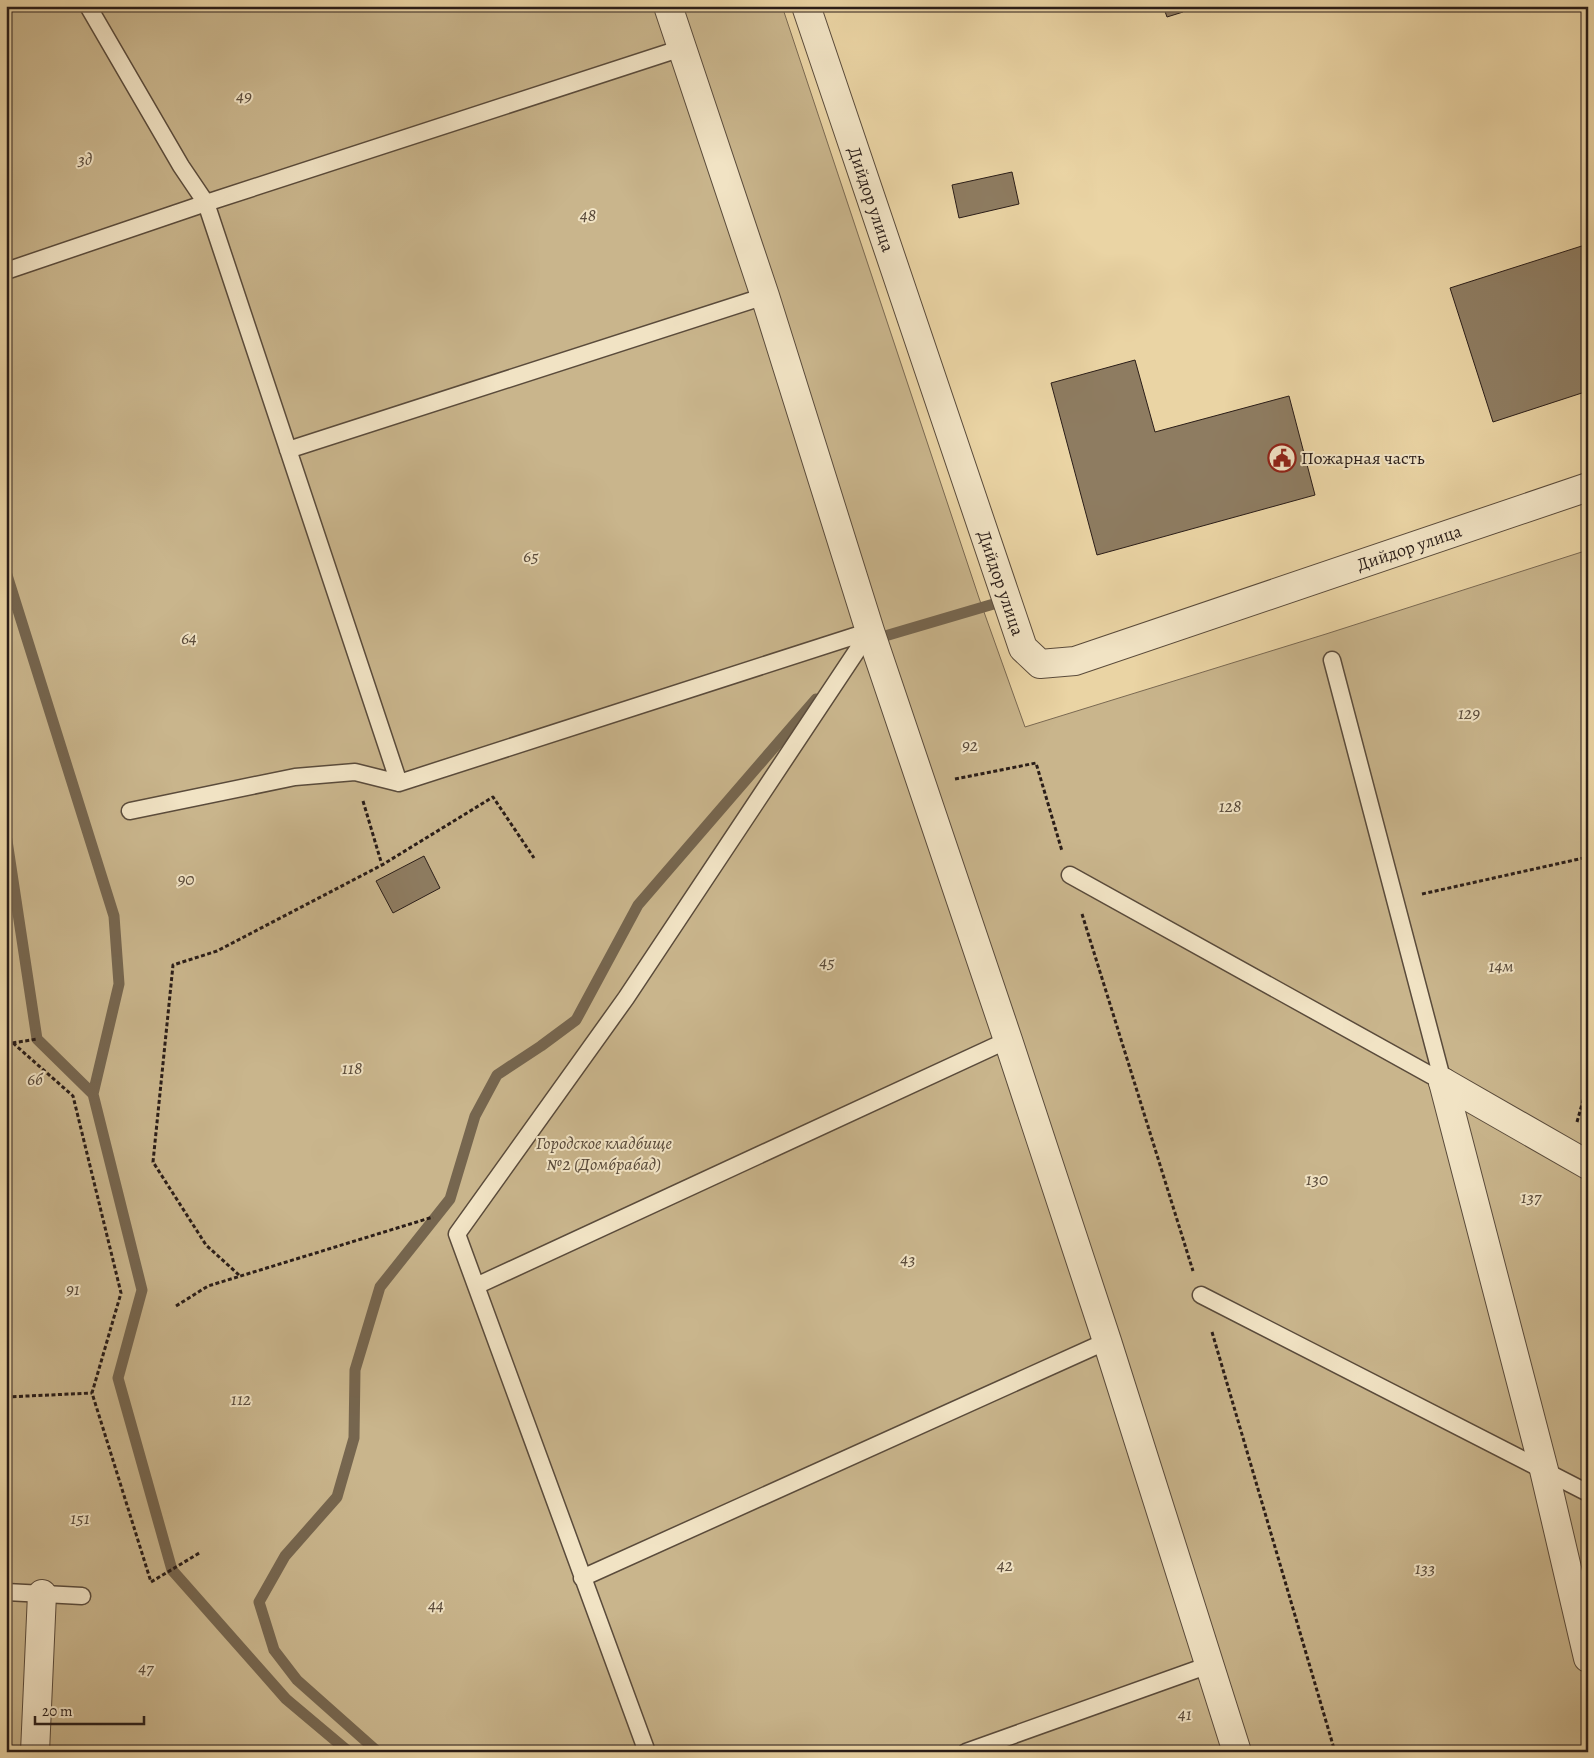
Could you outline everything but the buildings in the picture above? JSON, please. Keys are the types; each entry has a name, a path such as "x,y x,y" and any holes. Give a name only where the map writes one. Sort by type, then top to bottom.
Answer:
{"street":[{"path":"668,6 765,296 870,631 1107,1341 1236,1752"},
{"name":"Дийдор улица","path":"806,6 1023,648 1040,664 1075,661 1588,487"},
{"path":"1443,1082 1578,1159"},
{"path":"1443,1082 1544,1470 1588,1658"},
{"path":"36,1752 42,1594"}],"lane":[{"path":"88,6 181,166 206,203 399,783"},
{"path":"6,271 206,203 682,48"},
{"path":"288,450 765,296"},
{"path":"130,811 295,777 355,772 399,783 870,631"},
{"path":"647,1752 457,1234 626,998 870,631"},
{"path":"1332,660 1443,1082"},
{"path":"1070,875 1443,1082"},
{"path":"476,1286 1008,1040"},
{"path":"1201,1295 1588,1493"},
{"path":"582,1578 1107,1341"},
{"path":"6,1592 82,1596"},
{"path":"966,1752 1209,1665"}],"path":[{"path":"922,785 1036,763 1201,1295 1336,1752"},
{"path":"355,772 382,865"},
{"path":"239,1275 206,1245 154,1162 173,965 217,951 382,865 493,797 534,858"},
{"path":"1396,900 1588,857"},
{"path":"6,1044 37,1039"},
{"path":"12,1043 73,1096 122,1293 92,1393 151,1582 201,1552"},
{"path":"1578,1159 1588,1083"},
{"path":"176,1306 208,1286 239,1275 433,1217"},
{"path":"6,1397 92,1393"}],"green space":[{"name":"Городское кладбище №2 (Домбрабад)","path":"6,6 782,6 979,598 1025,727 1326,634 1588,550 1588,1752 6,1752"}],"waterway":[{"path":"6,572 114,916 119,984 93,1094 142,1290 118,1378 172,1570 286,1699 349,1752"},
{"path":"885,636 997,603"},
{"path":"378,1752 297,1680 274,1650 259,1602 285,1556 337,1497 354,1438 355,1370 380,1287 450,1199 475,1116 497,1075 576,1020 638,905 816,699"},
{"path":"6,834 37,1039 93,1094"}],"place":[{"name":"Пожарная часть","path":"1282,458"}],"park label":[{"name":"49","path":"244,96"},
{"name":"3д","path":"85,159"},
{"name":"48","path":"588,215"},
{"name":"65","path":"531,556"},
{"name":"64","path":"189,638"},
{"name":"129","path":"1469,713"},
{"name":"92","path":"970,745"},
{"name":"128","path":"1230,806"},
{"name":"90","path":"186,879"},
{"name":"45","path":"827,962"},
{"name":"14м","path":"1501,966"},
{"name":"118","path":"352,1068"},
{"name":"6б","path":"35,1079"},
{"name":"130","path":"1317,1179"},
{"name":"137","path":"1531,1197"},
{"name":"43","path":"908,1259"},
{"name":"91","path":"73,1289"},
{"name":"112","path":"241,1399"},
{"name":"151","path":"80,1518"},
{"name":"42","path":"1005,1565"},
{"name":"133","path":"1425,1568"},
{"name":"44","path":"436,1605"},
{"name":"47","path":"146,1668"},
{"name":"41","path":"1185,1714"}]}
